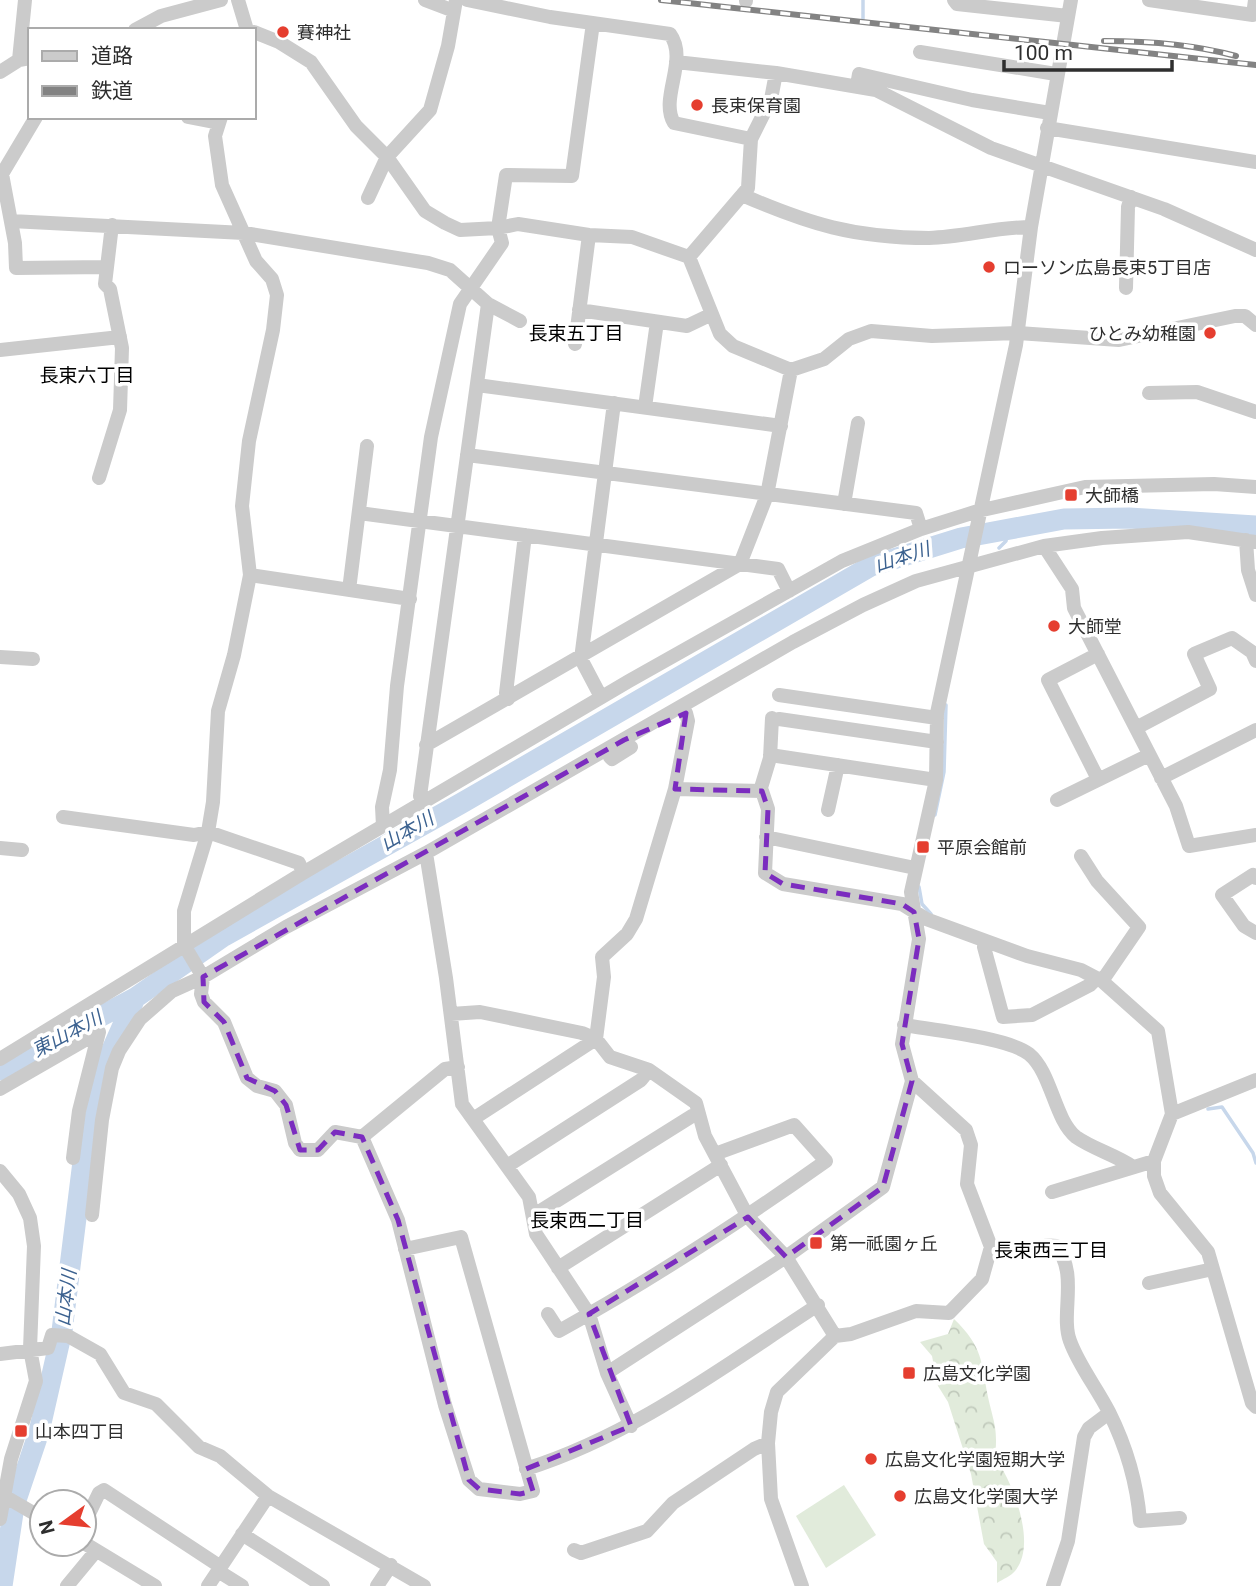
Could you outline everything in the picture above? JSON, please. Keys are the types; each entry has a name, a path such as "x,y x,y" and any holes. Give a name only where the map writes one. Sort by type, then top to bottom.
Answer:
{"street":[{"path":"0,72 24,59 25,0"},
{"path":"139,28 161,16 222,0"},
{"path":"238,0 246,28"},
{"path":"368,198 387,157 430,110 455,5 425,0"},
{"path":"467,0 593,23 670,33 675,40 676,62 669,114 674,123 751,139"},
{"path":"954,0 957,5 1068,16"},
{"path":"607,1373 786,1258 883,1187 912,1081 902,1044 915,980 919,939 911,892 936,780 937,718 1018,333 1041,164 1071,0"},
{"path":"1149,0 1253,15 1255,0"},
{"path":"383,826 382,807 390,770 397,686 431,437 460,304 502,243 498,228 506,175 572,176 593,23"},
{"path":"256,33 279,42 311,62 356,126 387,157 425,211 460,230 518,224 589,235 649,240 689,257 720,334 733,346 791,370 824,359 849,339 871,331 932,336 1018,333 1119,340 1235,316 1245,316 1256,325"},
{"path":"920,52 1056,74"},
{"path":"676,62 776,73 876,90 991,148 1131,197 1256,250"},
{"path":"689,257 748,188 751,139 771,99 776,73"},
{"path":"857,86 859,74 972,100 1050,113"},
{"path":"35,119 1,174 11,221 16,268 107,268"},
{"path":"220,120 215,136 222,185 256,261 272,279 277,295 273,330 249,441 242,506 250,575 234,655 218,711 208,832 184,911 184,945 203,977 201,994 204,1002 224,1022 247,1077 257,1086 275,1091 286,1105 295,1143 300,1150 318,1150 335,1132 362,1137"},
{"path":"1047,128 1256,162"},
{"path":"742,195 805,222 857,234 931,238 1002,227 1031,227"},
{"path":"1126,288 1128,207 1131,197"},
{"path":"11,221 244,233 428,263 450,270 488,304 520,321"},
{"path":"99,478 120,410 120,337 110,289 105,284 112,225"},
{"path":"575,344 589,235"},
{"path":"423,803 420,796 426,745 488,304"},
{"path":"579,310 687,326 710,314"},
{"path":"645,407 657,321"},
{"path":"0,350 120,337"},
{"path":"426,745 581,659 740,564 767,495 791,370"},
{"path":"477,385 781,426"},
{"path":"1149,393 1198,392 1256,412"},
{"path":"601,697 581,659 614,403"},
{"path":"844,505 858,422"},
{"path":"349,590 367,446"},
{"path":"467,455 916,513 922,529"},
{"path":"0,1059 303,873 601,697 842,561 922,529 1085,487 1214,484 1256,487"},
{"path":"359,513 778,569 789,591"},
{"path":"92,1215 107,1086 119,1051 140,1019 156,1004 172,991 203,977 286,927 628,743 793,642 895,590 968,561 1102,538 1188,532 1251,541 1248,570 1256,595"},
{"path":"508,699 506,693 525,535"},
{"path":"1044,546 1072,589 1074,608 1176,806 1189,846 1256,835"},
{"path":"250,575 410,599"},
{"path":"1136,728 1210,689 1194,654 1232,638 1252,652 1256,661"},
{"path":"628,743 625,742 686,713 787,654 793,642"},
{"path":"1098,654 1048,680 1098,779"},
{"path":"0,657 33,659"},
{"path":"779,695 937,718"},
{"path":"473,1119 596,1039 604,977 602,957 627,934 636,919 675,789 688,722 686,713"},
{"path":"937,742 776,719 760,791 768,809 765,873 783,884 902,904 914,912 985,941 1099,979 1158,1031 1172,1114 1154,1161 1160,1193 1208,1252 1252,1403 1256,1408"},
{"path":"1161,778 1256,730"},
{"path":"610,757 612,759 628,743"},
{"path":"770,755 936,780"},
{"path":"1057,800 1149,755"},
{"path":"828,810 838,765"},
{"path":"675,789 760,791"},
{"path":"63,817 194,835 208,832 299,863 303,873"},
{"path":"766,838 915,868"},
{"path":"0,848 22,850"},
{"path":"425,853 451,1014 462,1104 529,1197 536,1234 589,1314 607,1373 631,1426"},
{"path":"985,941 984,947 1003,1017 1032,1015 1099,979 1139,926 1097,881 1081,856"},
{"path":"1256,878 1253,875 1222,895 1244,926 1256,933"},
{"path":"451,1014 480,1012 582,1033 596,1039 610,1057 649,1070 696,1103 718,1160 748,1217 786,1258 835,1336"},
{"path":"904,1025 1009,1045 1027,1052 1042,1067 1052,1096 1075,1136 1133,1167"},
{"path":"0,1089 99,1032 79,1111 74,1158"},
{"path":"362,1137 444,1069 458,1067"},
{"path":"507,1166 641,1080 649,1070"},
{"path":"1172,1114 1256,1080"},
{"path":"802,1586 771,1499 768,1443 777,1392 835,1336 850,1334 916,1311 949,1313 982,1279 991,1247 967,1184 971,1145 966,1130 912,1081"},
{"path":"534,1215 699,1114"},
{"path":"548,1314 558,1331 589,1314 748,1217 826,1161 794,1125 718,1160 558,1268"},
{"path":"362,1137 398,1220 405,1249 445,1405 469,1480 479,1489 520,1494 533,1491 461,1237 405,1249"},
{"path":"1052,1192 1154,1161"},
{"path":"0,1171 19,1194 30,1218 34,1246 30,1349 36,1381 11,1459 0,1518"},
{"path":"991,1247 1010,1254 1042,1244 1056,1246 1063,1255 1070,1296 1070,1342 1109,1413 1138,1491 1140,1521 1180,1518"},
{"path":"1149,1283 1213,1269"},
{"path":"526,1469 574,1454 631,1426 818,1305"},
{"path":"0,1354 48,1348 61,1335 100,1354 124,1393 156,1404 200,1447 220,1456 268,1496 391,1564 424,1586"},
{"path":"1053,1586 1068,1542 1084,1437 1088,1428 1109,1413"},
{"path":"574,1550 580,1553 647,1531 673,1503 754,1449 768,1443"},
{"path":"98,1495 104,1490 242,1586"},
{"path":"4,1496 28,1510"},
{"path":"208,1586 268,1496"},
{"path":"242,1534 323,1586"},
{"path":"98,1552 155,1586"},
{"path":"67,1586 84,1558"},
{"path":"377,1586 391,1564"}],"highlighted area":[{"path":"686,713 675,789 762,791 768,809 765,873 783,884 902,904 914,912 919,939 902,1044 912,1081 883,1187 786,1257 748,1217 589,1314 631,1426 526,1469 533,1491 520,1494 479,1489 469,1480 398,1220 362,1137 335,1132 318,1150 300,1150 286,1105 275,1091 247,1078 224,1022 204,1002 203,977 624,740"}],"green space":[{"path":"954,1319 976,1346 982,1364 995,1426 995,1457 1015,1496 1023,1529 1021,1559 1013,1573 997,1583 997,1562 984,1544 971,1474 948,1402 938,1386 932,1356 920,1342 948,1334"},
{"path":"844,1485 876,1535 826,1568 796,1516"}],"waterway":[{"path":"863,0 863,19"},
{"name":"山本川","path":"0,1070 135,998 224,936 460,804 871,566 961,538 1064,519 1129,518 1256,526"},
{"path":"999,548 1006,541 1008,529"},
{"path":"935,815 944,772 946,705"},
{"path":"919,887 922,904 931,914"},
{"name":"山本川","path":"2,1586 14,1506 39,1432 62,1331 91,1097 135,998"},
{"path":"1208,1109 1222,1107 1253,1153 1256,1163"}],"railway":[{"path":"661,0 1256,65"},
{"path":"1104,41 1170,44 1236,56"}],"place":[{"name":"賽神社","path":"283,32"},
{"name":"長束保育園","path":"697,105"},
{"name":"ローソン広島長束5丁目店","path":"989,267"},
{"name":"ひとみ幼稚園","path":"1210,333"},
{"name":"大師橋","path":"1071,495"},
{"name":"大師堂","path":"1054,626"},
{"name":"平原会館前","path":"923,847"},
{"name":"第一祇園ヶ丘","path":"816,1243"},
{"name":"広島文化学園","path":"909,1373"},
{"name":"山本四丁目","path":"21,1431"},
{"name":"広島文化学園短期大学","path":"871,1459"},
{"name":"広島文化学園大学","path":"900,1496"}],"district":[{"name":"長束五丁目","path":"576,333"},
{"name":"長束六丁目","path":"87,375"},
{"name":"長束西二丁目","path":"587,1220"},
{"name":"長束西三丁目","path":"1051,1250"}],"water label":[{"name":"東山本川","path":"67,1034"}]}
